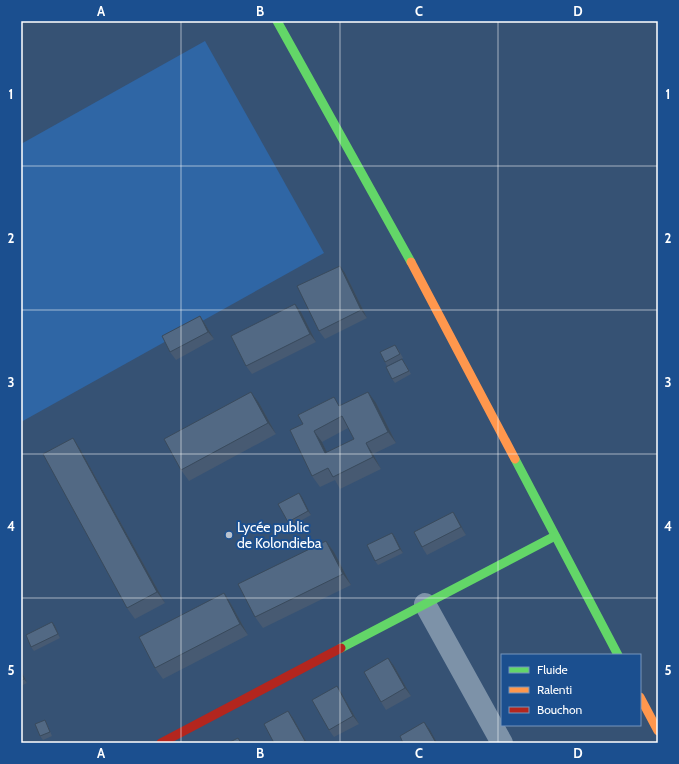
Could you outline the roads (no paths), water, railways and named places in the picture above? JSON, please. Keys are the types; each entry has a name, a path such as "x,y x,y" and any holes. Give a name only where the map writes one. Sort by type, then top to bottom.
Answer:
{"main road":[{"path":"277,21 417,272 617,654"},
{"path":"161,743 555,536"},
{"path":"641,699 658,731"}],"street":[{"path":"425,604 502,743"}],"place":[{"name":"Lycée public de Kolondieba","path":"229,535"}]}
